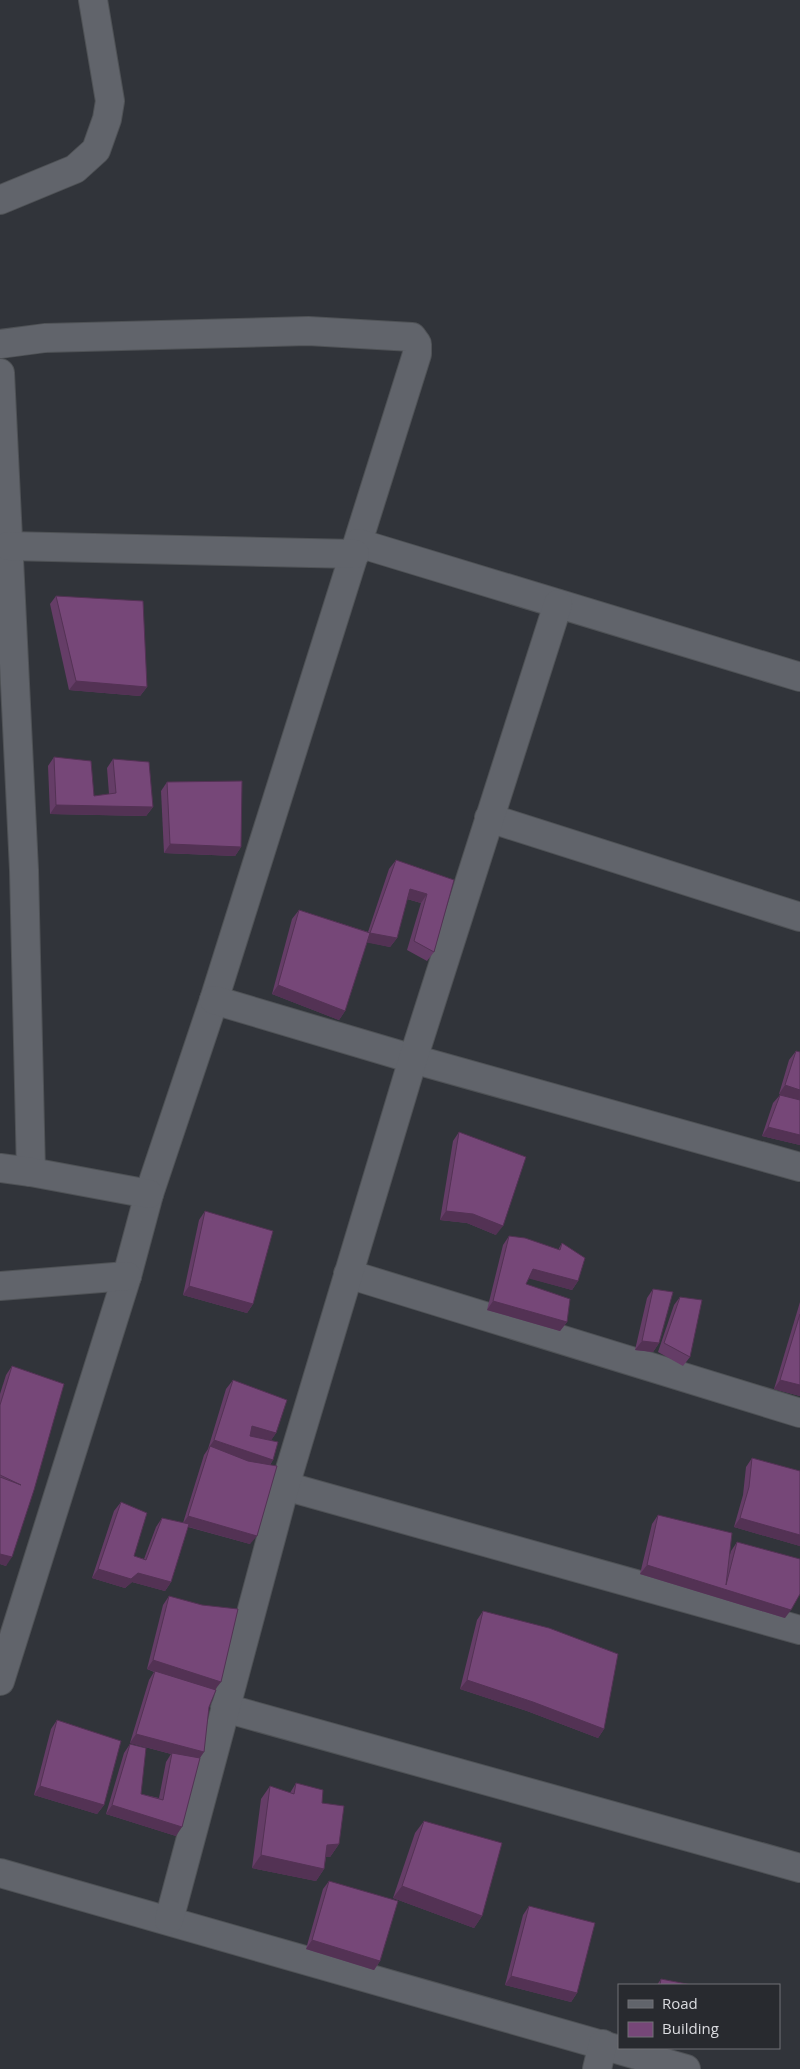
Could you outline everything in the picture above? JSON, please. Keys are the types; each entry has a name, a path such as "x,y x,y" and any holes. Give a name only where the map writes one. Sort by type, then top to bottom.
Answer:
{"street":[{"path":"0,200 75,169 96,150 107,119 110,101 92,0"},
{"path":"0,344 45,338 308,331 412,337 417,344 417,354 214,1000 149,1194 127,1276 2,1664"},
{"path":"0,373 24,870 32,1172"},
{"path":"8,546 356,548 558,604 800,678"},
{"path":"169,1920 285,1486 413,1059 558,604"},
{"path":"489,818 800,917"},
{"path":"214,1000 413,1059 800,1167"},
{"path":"0,1168 32,1172 149,1194"},
{"path":"348,1274 800,1412"},
{"path":"0,1286 127,1276"},
{"path":"285,1486 800,1630"},
{"path":"225,1708 800,1868"},
{"path":"0,1873 169,1920 600,2057 686,2069"}],"building":[{"path":"56,596 143,601 147,687 76,681"},
{"path":"54,757 91,761 94,796 116,793 113,759 149,762 153,807 56,805"},
{"path":"242,781 241,847 170,844 167,782"},
{"path":"396,860 454,880 434,952 414,941 427,894 410,889 397,938 370,933"},
{"path":"299,910 370,933 345,1011 278,985"},
{"path":"796,1051 800,1052 800,1090 785,1085"},
{"path":"780,1095 800,1100 800,1135 768,1127"},
{"path":"459,1132 526,1157 503,1226 473,1214 446,1211"},
{"path":"205,1211 273,1231 253,1304 189,1286"},
{"path":"509,1236 525,1238 560,1250 562,1243 585,1258 578,1281 533,1269 526,1284 570,1299 567,1322 493,1301"},
{"path":"653,1289 673,1292 659,1343 642,1341"},
{"path":"680,1297 702,1300 690,1357 664,1343"},
{"path":"800,1314 800,1385 780,1380"},
{"path":"12,1366 64,1384 34,1490 12,1557 0,1554 0,1477 21,1485 0,1475 0,1405"},
{"path":"233,1380 287,1400 276,1433 252,1426 250,1436 278,1442 273,1460 214,1440"},
{"path":"210,1446 248,1461 277,1466 257,1536 188,1516"},
{"path":"752,1458 800,1471 800,1535 740,1518 749,1487"},
{"path":"121,1502 147,1513 134,1556 146,1560 162,1518 189,1524 171,1582 138,1573 131,1579 98,1569"},
{"path":"658,1515 732,1533 726,1585 737,1542 800,1559 800,1594 791,1610 647,1565"},
{"path":"169,1596 202,1605 238,1609 221,1682 153,1660"},
{"path":"483,1611 549,1628 618,1654 604,1729 533,1702 467,1680"},
{"path":"155,1671 216,1690 209,1707 204,1752 136,1734"},
{"path":"57,1720 121,1741 104,1805 40,1786"},
{"path":"130,1744 146,1748 141,1794 163,1800 172,1753 200,1758 182,1827 112,1805"},
{"path":"296,1783 323,1790 322,1803 344,1806 339,1844 327,1845 324,1869 261,1855 270,1786 294,1794"},
{"path":"424,1821 502,1843 482,1916 402,1886"},
{"path":"329,1881 398,1901 380,1961 312,1940"},
{"path":"529,1906 595,1923 577,1993 511,1976"},
{"path":"661,1979 687,1984 660,1984"}]}
